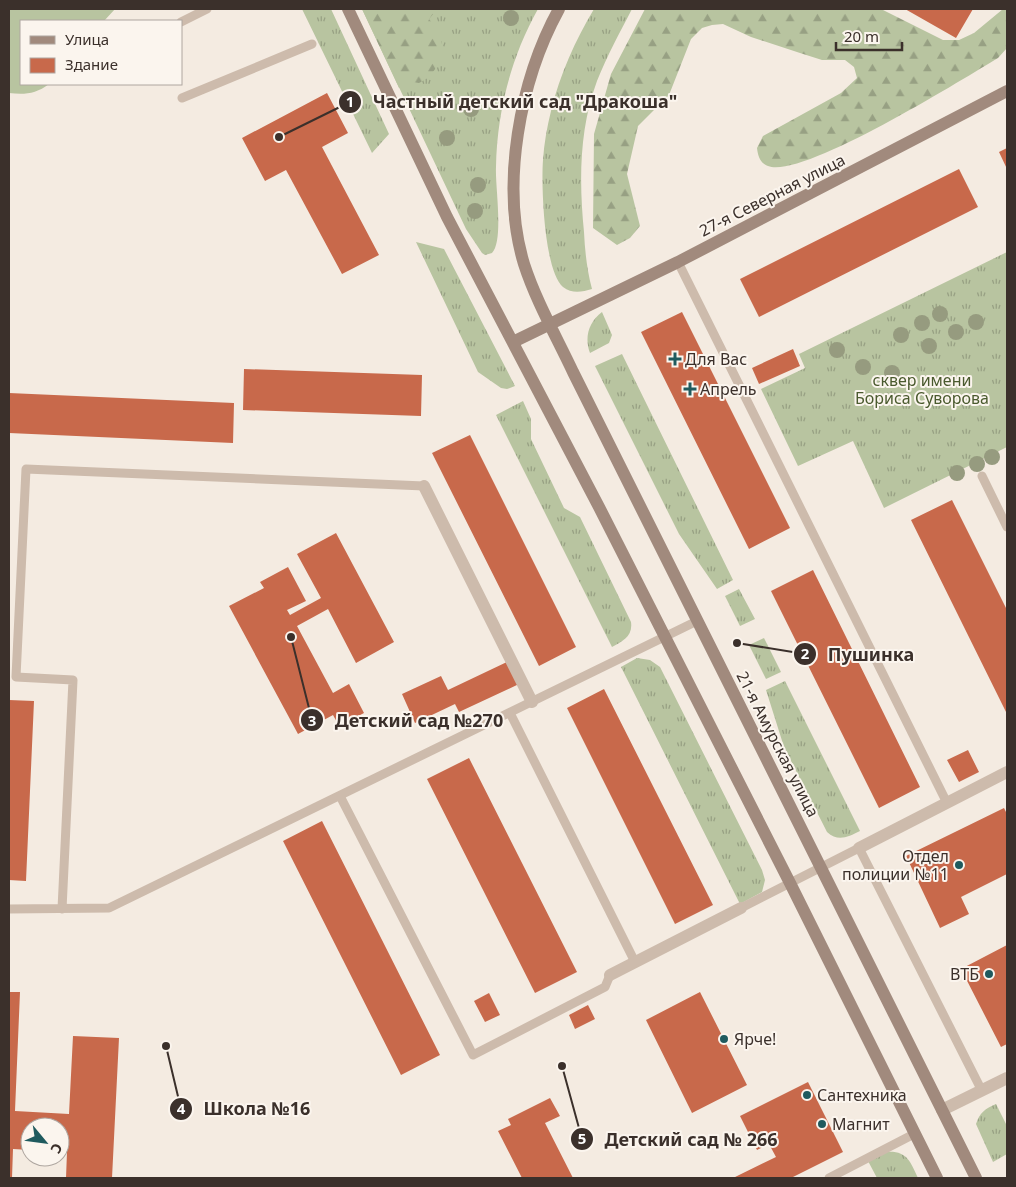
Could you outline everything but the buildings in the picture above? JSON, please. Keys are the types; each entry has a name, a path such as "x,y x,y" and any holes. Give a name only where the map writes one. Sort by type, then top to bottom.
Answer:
{"main road":[{"path":"348,9 447,217 538,389 665,637 790,883 936,1178"},
{"name":"21-я Амурская улица","path":"559,9 539,51 529,80 519,123 515,162 515,206 518,238 524,264 550,324 976,1178"},
{"name":"27-я Северная улица","path":"513,342 678,262 1007,91"}],"street":[{"path":"424,486 532,702"},
{"path":"859,848 1007,772"},
{"path":"610,975 741,908"},
{"path":"942,1110 982,1092 1007,1078"}],"lane":[{"path":"182,22 207,9"},
{"path":"182,98 312,44"},
{"path":"678,262 947,803"},
{"path":"62,909 73,680 16,677 26,469 424,486"},
{"path":"982,476 1007,527"},
{"path":"9,909 109,908 697,620"},
{"path":"510,713 635,962"},
{"path":"340,796 473,1055 605,987 610,975"},
{"path":"741,908 859,848 982,1092"},
{"path":"829,1178 914,1134"}],"green space":[{"path":"9,9 115,9 105,20 20,20 20,85 47,85 35,92 9,93"},
{"path":"302,9 331,9 389,134 372,153"},
{"path":"362,9 538,9 528,27 513,66 507,85 499,126 496,167 498,237 492,253 485,255 482,253 466,229"},
{"path":"362,9 435,9 429,19 439,34 442,50 441,57 430,75 419,83 413,82 399,88"},
{"path":"594,9 632,9 597,81 587,118 582,156 581,194 586,254 592,289 577,292 563,287 557,278 552,264 543,207 543,160 548,123 559,84 574,46"},
{"path":"645,9 881,9 943,40 959,40 974,33 1003,9 1007,9 1007,48 998,58 952,86 846,144 813,158 786,166 768,166 761,161 757,151 763,136 841,93 857,78 854,67 845,60 822,60 751,37 723,24 702,28 691,39 669,95 638,126 627,174 640,226 630,238 617,245 593,228 594,134 611,74"},
{"path":"416,242 444,249 515,386 507,389 501,388 478,372"},
{"name":"сквер имени Бориса Суворова","path":"1007,252 1007,447 884,508 853,441 798,466 761,389 805,368 799,354"},
{"path":"602,312 612,335 609,343 590,353 588,347 589,330 594,320"},
{"path":"622,354 733,580 717,589 679,534 595,366"},
{"path":"523,401 531,419 531,439 564,508 580,517 631,622 629,634 612,647 496,415"},
{"path":"739,589 755,619 740,626 725,596"},
{"path":"764,638 781,672 766,679 749,645"},
{"path":"637,658 650,660 660,667 762,870 765,880 762,892 740,904 621,667"},
{"path":"785,681 860,831 843,838 835,837 827,832 784,747 766,690"},
{"path":"996,1104 1007,1126 1007,1154 993,1162 976,1124 983,1111"},
{"path":"885,1152 898,1153 907,1158 918,1178 877,1178 868,1161"}],"place":[{"name":"Частный детский сад \"Дракоша\"","path":"279,137"},
{"name":"Для Вас","path":"675,359"},
{"name":"Апрель","path":"690,389"},
{"name":"Детский сад №270","path":"291,637"},
{"name":"Пушинка","path":"737,643"},
{"name":"Отдел полиции №11","path":"959,865"},
{"name":"ВТБ","path":"989,974"},
{"name":"Ярче!","path":"724,1039"},
{"name":"Школа №16","path":"166,1046"},
{"name":"Детский сад № 266","path":"562,1066"},
{"name":"Сантехника","path":"807,1095"},
{"name":"Магнит","path":"822,1124"}]}
